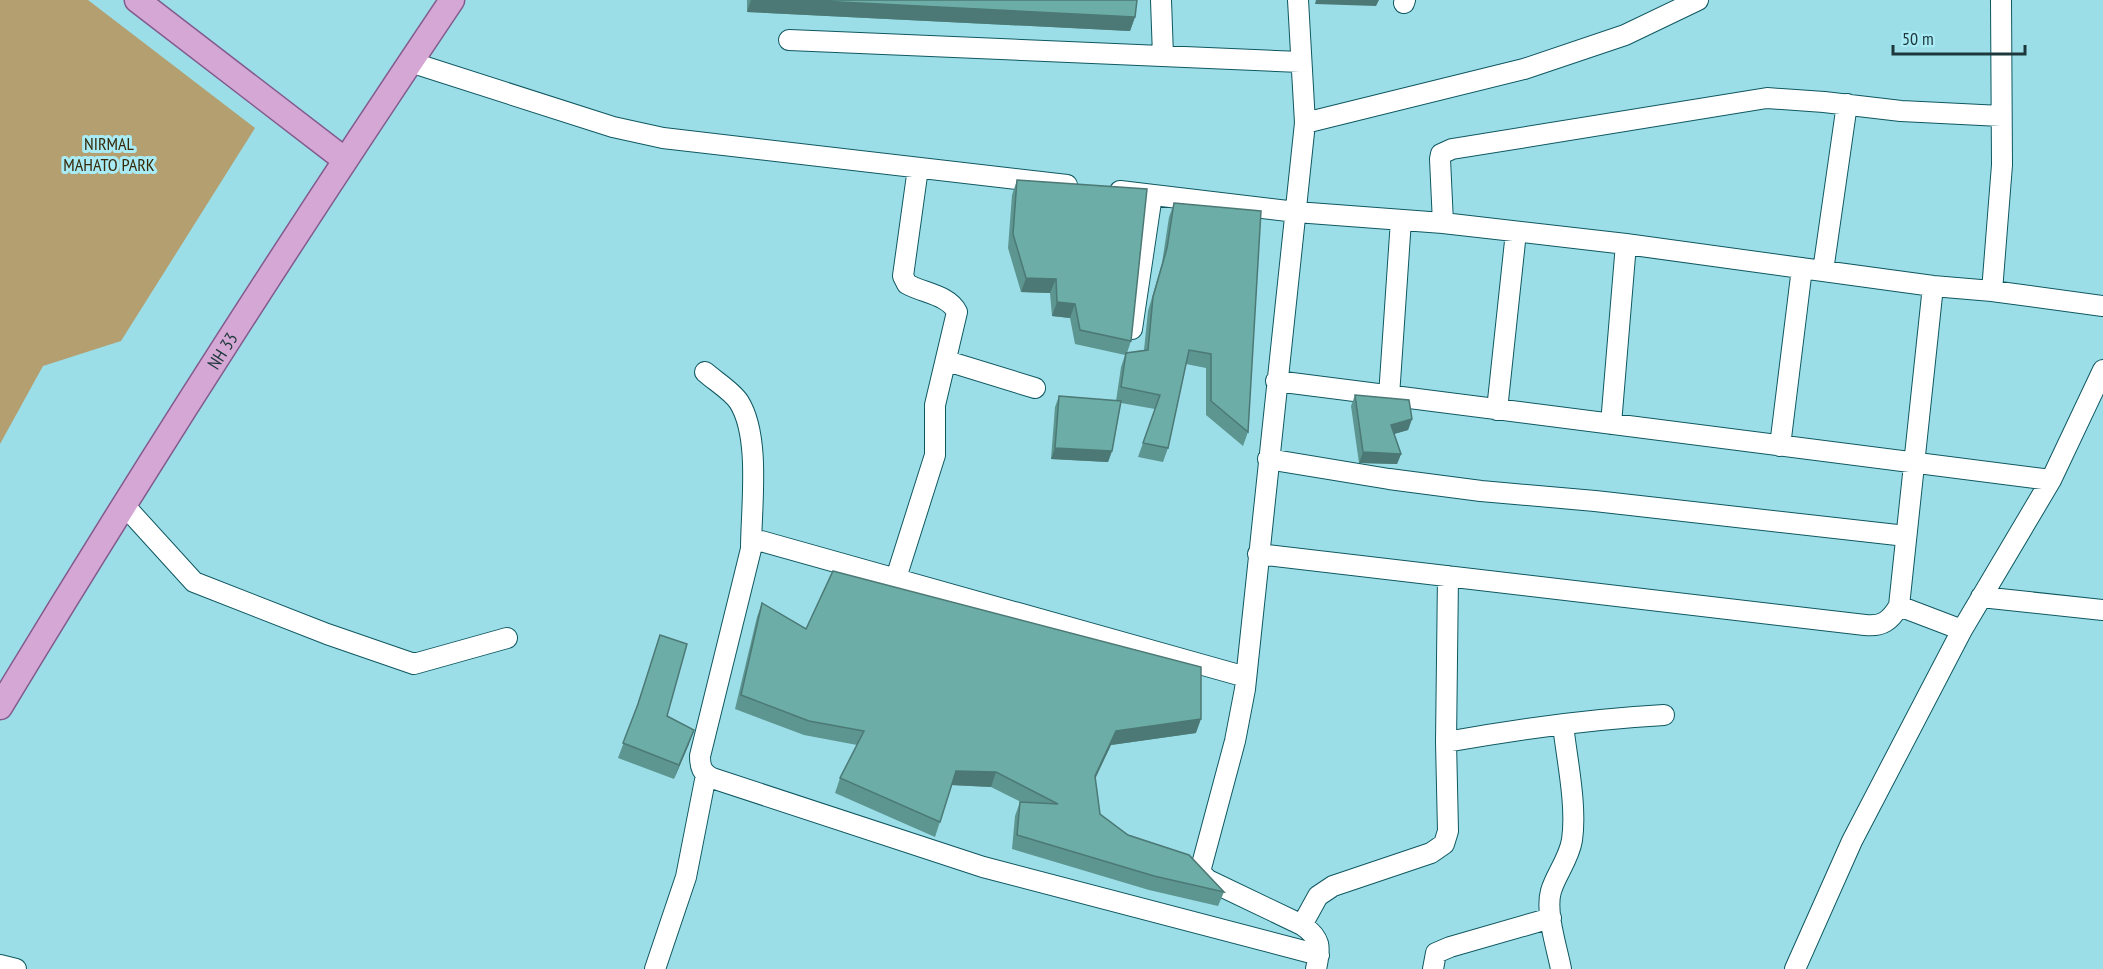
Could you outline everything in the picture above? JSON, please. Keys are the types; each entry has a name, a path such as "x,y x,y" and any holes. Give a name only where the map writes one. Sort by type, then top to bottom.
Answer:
{"main road":[{"path":"137,0 345,160"},
{"name":"NH 33","path":"0,706 124,505 345,160 452,0"}],"street":[{"path":"1161,0 1163,56"},
{"path":"705,372 739,401 749,426 753,453 751,549 700,756 700,765 706,775 983,867 1318,962 1319,943 1313,933 1302,925 1208,880 1202,873 1202,863 1235,741 1246,677 1305,123 1298,0"},
{"path":"1305,123 1524,69 1625,35 1698,0"},
{"path":"1992,291 2002,165 2001,0"},
{"path":"789,40 1300,62"},
{"path":"410,62 613,128 663,138 1082,187"},
{"path":"1443,223 1440,159 1441,154 1452,149 1767,98 1901,111 2001,116"},
{"path":"1823,271 1847,104"},
{"path":"896,578 935,454 936,405 957,312 954,305 946,300 907,284 903,276 918,168"},
{"path":"1105,190 1296,212 1443,223 1626,244 1933,286 1992,291 2103,306"},
{"path":"1132,329 1152,195"},
{"path":"1389,396 1401,220"},
{"path":"1497,410 1516,232"},
{"path":"1611,424 1626,244"},
{"path":"1779,446 1803,268"},
{"path":"1258,554 1876,626 1886,623 1894,616 1899,606 1933,286"},
{"path":"947,361 1035,388"},
{"path":"1795,969 1852,841 1962,630 2051,480 2103,370"},
{"path":"1276,381 2051,480"},
{"path":"1268,459 1469,490 1596,501 1906,536"},
{"path":"124,505 194,582 327,634 414,664 507,638"},
{"path":"751,549 756,542 765,541 1246,677"},
{"path":"1302,925 1318,897 1334,886 1431,853 1444,844 1448,831 1446,742 1448,576"},
{"path":"1982,597 2103,610"},
{"path":"1899,606 1962,630"},
{"path":"1446,742 1611,718 1664,715"},
{"path":"1562,969 1549,902 1551,890 1566,861 1572,842 1574,819 1563,725"},
{"path":"655,969 686,877 706,775"},
{"path":"1433,969 1436,953 1551,918"},
{"path":"0,965 15,969"}],"green space":[{"name":"NIRMAL MAHATO PARK","path":"0,0 88,0 255,128 121,341 43,366 0,444"}],"building":[{"path":"800,0 1137,0 1135,17"},
{"path":"1017,180 1147,189 1131,341 1080,330 1075,304 1057,302 1056,279 1026,278 1013,234"},
{"path":"1174,203 1261,211 1248,432 1211,401 1211,354 1189,350 1168,448 1143,443 1160,395 1121,387 1126,353 1148,350 1153,297 1167,248"},
{"path":"1355,395 1409,400 1412,419 1391,425 1401,454 1363,452"},
{"path":"1059,396 1121,401 1112,451 1055,448"},
{"path":"833,571 1201,667 1201,719 1116,731 1095,776 1100,814 1128,835 1189,855 1224,892 1154,876 1017,835 1020,802 1058,804 996,772 956,771 940,822 840,778 864,731 809,721 741,695 762,603 806,629"},
{"path":"660,635 687,644 667,716 694,730 679,765 623,743"}]}
